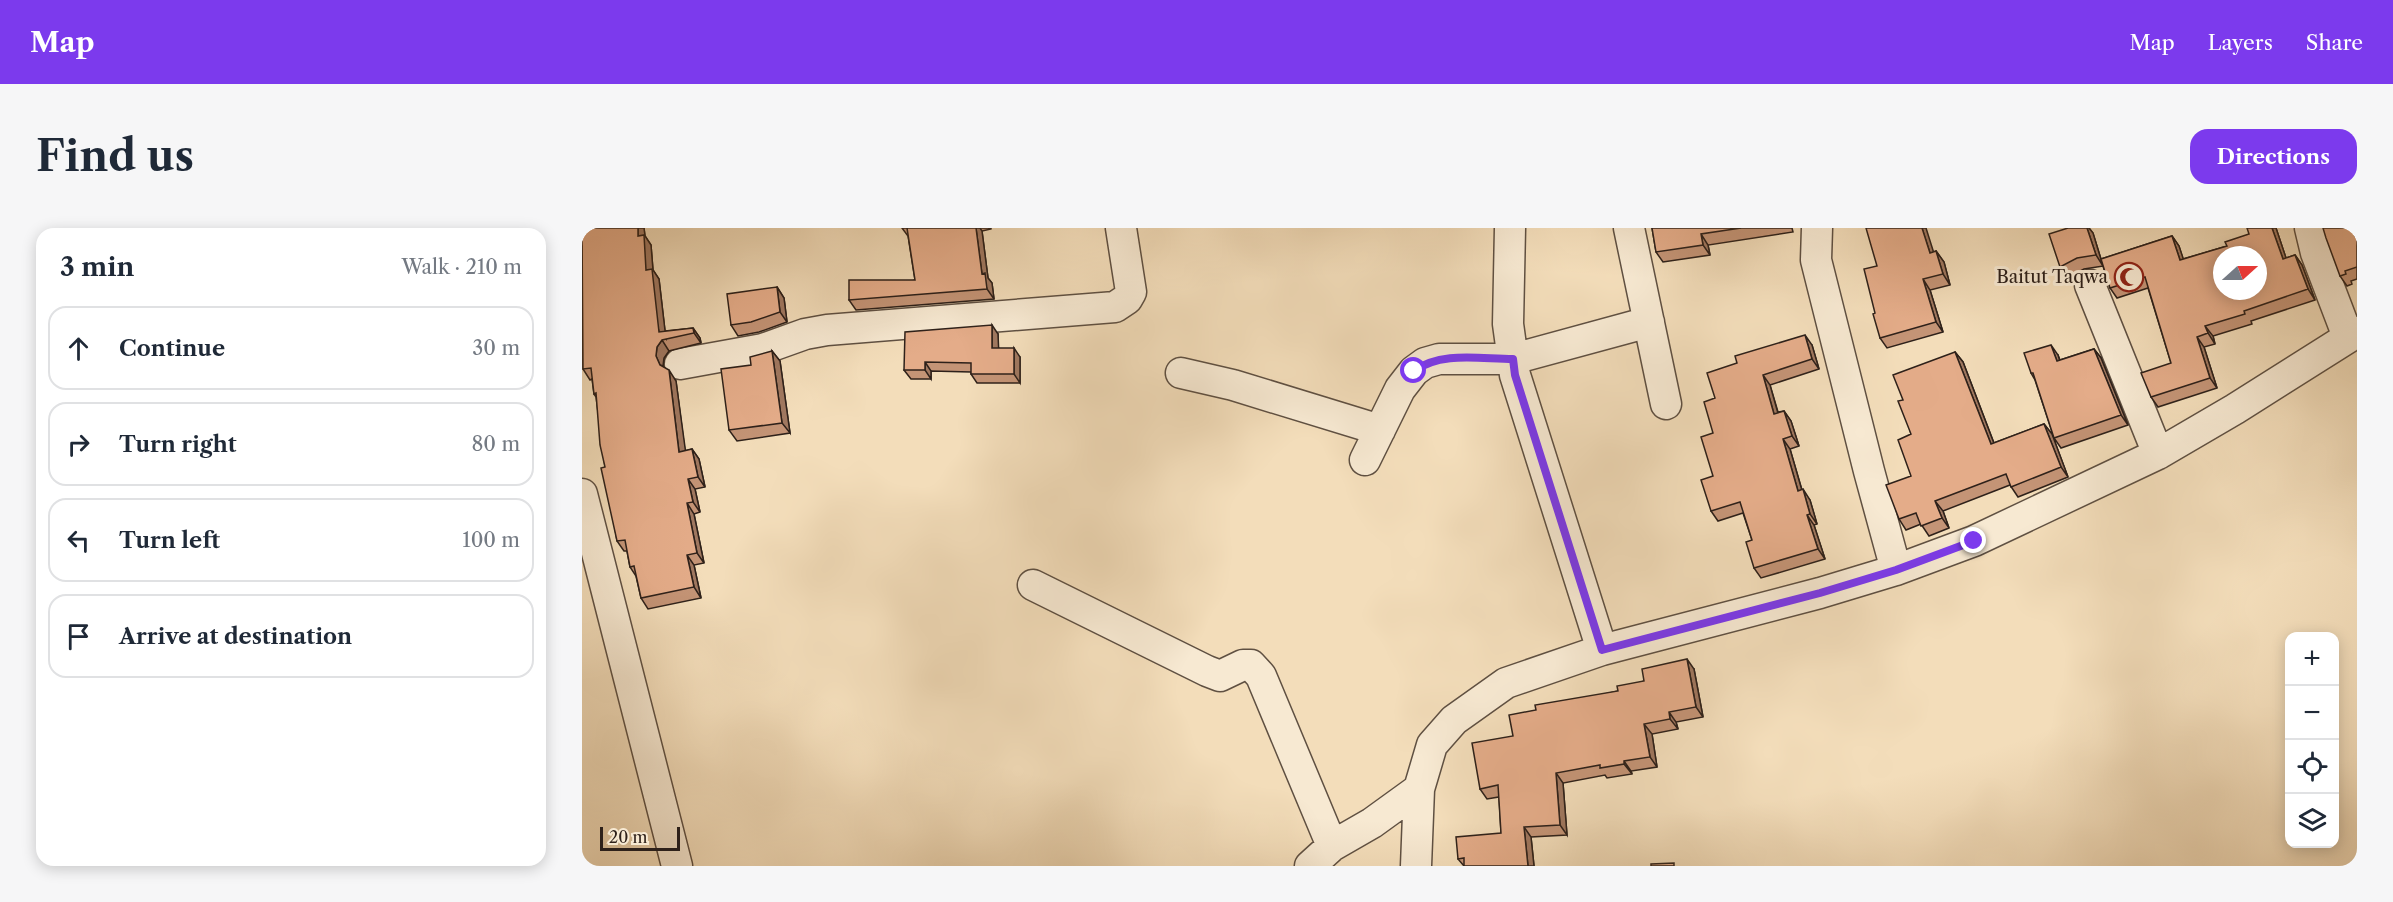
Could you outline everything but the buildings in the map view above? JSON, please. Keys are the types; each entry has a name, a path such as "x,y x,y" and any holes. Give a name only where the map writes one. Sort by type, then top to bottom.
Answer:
{"street":[{"path":"680,364 763,349 805,334 827,330 1115,307 1127,299 1131,292 1121,228"},
{"path":"1510,228 1508,324 1515,375 1602,650"},
{"path":"1629,228 1666,404"},
{"path":"1817,228 1816,260 1896,570"},
{"path":"1416,866 1419,789 1432,746 1454,720 1506,683 1602,650 1820,593 1896,570 1974,541 2158,454 2353,335 2316,253 2310,228"},
{"path":"2090,285 2158,454"},
{"path":"1365,460 1400,389 1414,371 1425,363 1439,359 1513,359 1649,322"},
{"path":"1181,373 1233,385 1380,430"},
{"path":"582,494 677,866"},
{"path":"1033,585 1220,676 1243,665 1251,665 1261,676 1332,846"},
{"path":"1310,866 1332,846 1372,823 1419,789"}],"place":[{"name":"Baitut Taqwa","path":"2129,277"}],"route":[{"path":"1414,371 1425,363 1439,359 1513,359 1515,375 1602,650 1820,593 1896,570 1974,541"}]}
